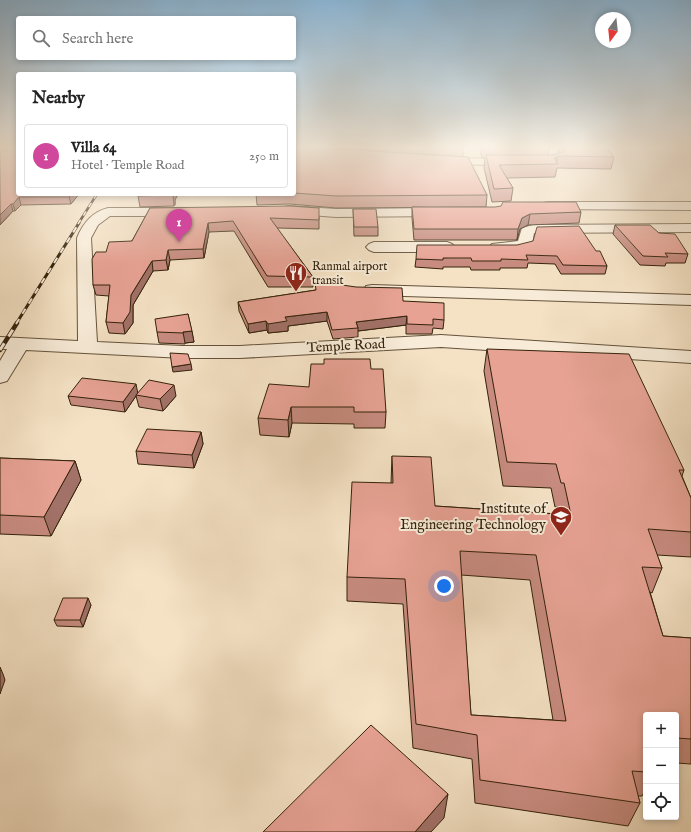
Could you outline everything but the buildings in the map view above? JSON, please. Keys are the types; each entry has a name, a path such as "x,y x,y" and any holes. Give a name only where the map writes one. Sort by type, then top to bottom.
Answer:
{"street":[{"path":"531,206 691,206"},
{"path":"274,210 336,213 454,212"},
{"path":"88,348 84,238 87,227 99,215 108,212 187,211"},
{"path":"485,247 516,247 525,245 527,230 533,229 691,228"},
{"path":"374,247 461,247"},
{"path":"356,289 691,300"},
{"name":"Temple Road","path":"0,343 183,352 240,352 441,341 691,357"},
{"path":"0,377 20,344"}],"railway":[{"path":"78,224 96,196"},
{"path":"16,324 79,223"},
{"path":"0,350 17,323"}],"place":[{"name":"Villa 64","path":"179,242"},
{"name":"Ranmal airport transit","path":"296,292"},
{"name":"Institute of Engineering Technology","path":"561,536"}]}
